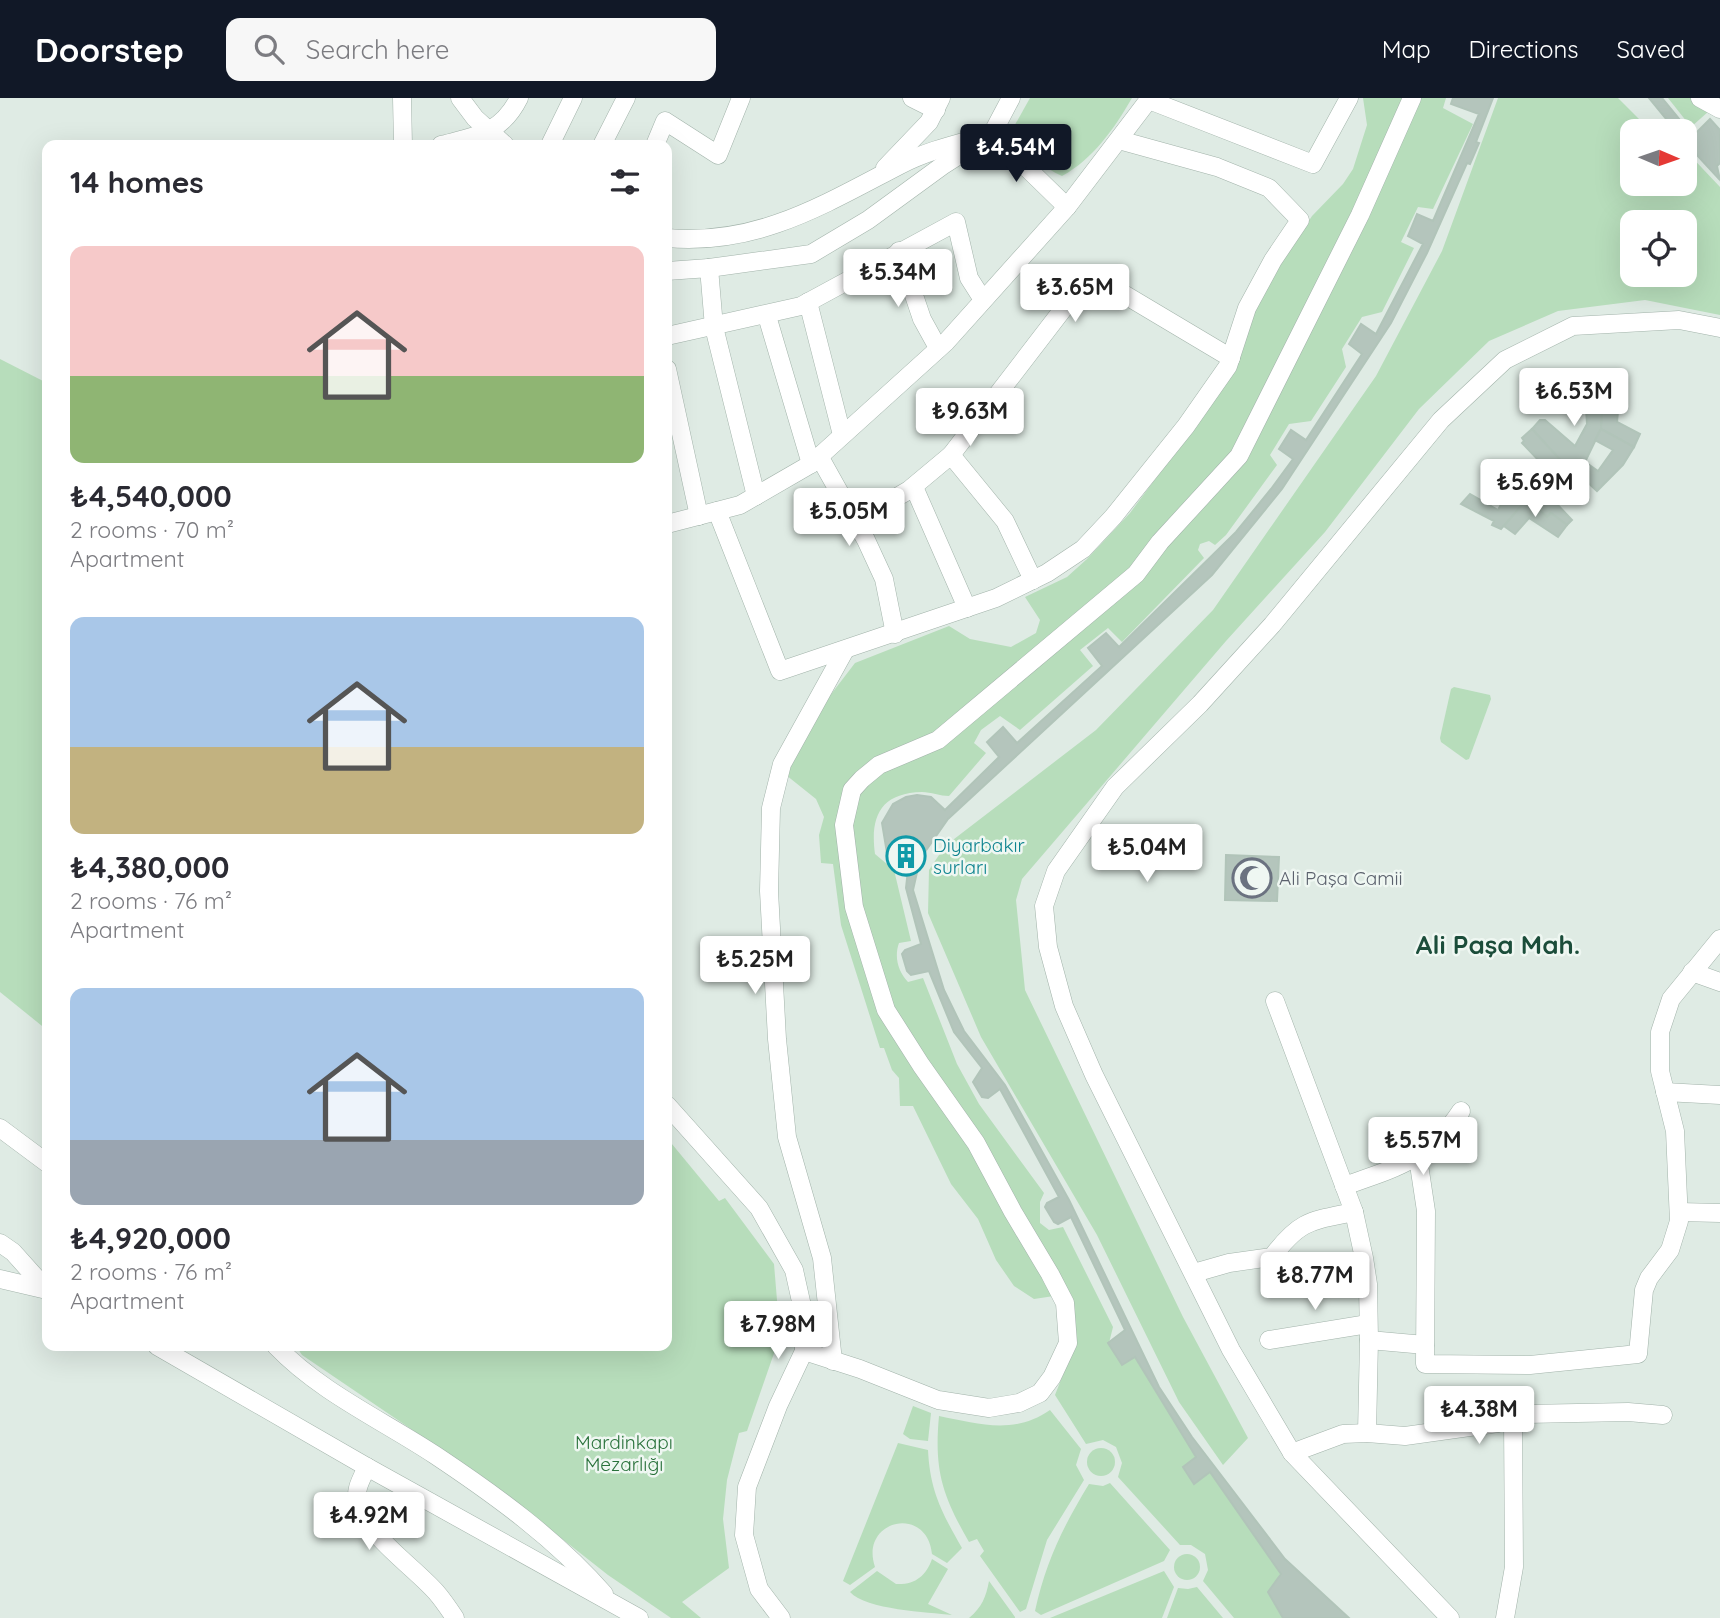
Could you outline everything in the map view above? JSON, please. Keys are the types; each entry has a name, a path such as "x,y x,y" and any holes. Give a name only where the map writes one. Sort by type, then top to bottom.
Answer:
{"street":[{"path":"401,98 402,140"},
{"path":"460,98 499,140"},
{"path":"459,140 490,132 514,108 519,98"},
{"path":"552,140 573,98"},
{"path":"605,140 626,98"},
{"path":"657,140 665,121 718,155 741,98"},
{"path":"874,180 929,122 938,104 912,98"},
{"path":"672,271 811,254 868,220 942,166 992,134 1011,98"},
{"path":"672,523 740,505 815,460 938,348 983,300 1067,207 1150,99 1313,164 1349,98"},
{"path":"804,1351 938,1400 989,1408 1007,1406 1040,1393 1060,1361 1068,1343 1065,1303 976,1143 921,1065 881,997 854,907 845,846 844,825 852,790 879,765 938,740 1136,574 1160,542 1239,456 1360,215 1412,98"},
{"path":"1700,98 1720,109"},
{"path":"672,238 688,240 753,231 786,222 922,156 992,134"},
{"path":"992,134 1067,207"},
{"path":"718,511 780,671 967,608 1033,580 1083,549 1113,517 1186,426 1231,359 1247,308 1273,260 1300,220 1269,188 1217,167 1119,140"},
{"path":"672,335 767,316 808,302 956,222 969,278 983,300"},
{"path":"899,251 922,318 938,348"},
{"path":"709,268 714,327 756,496"},
{"path":"856,521 914,487 951,455 1090,274 1231,359"},
{"path":"808,302 842,435"},
{"path":"767,316 815,460 856,521 884,579 895,634"},
{"path":"1450,1618 1292,1453 1231,1350 1094,1074 1064,1006 1048,947 1044,906 1056,871 1115,787 1200,704 1272,625 1441,420 1505,360 1573,327 1679,320 1720,328"},
{"path":"672,392 699,516"},
{"path":"951,455 1005,522 1033,580"},
{"path":"914,487 967,608"},
{"path":"833,1361 822,1258 787,1138 777,1040 769,891 771,808 782,764 845,650"},
{"path":"1418,1158 1426,1211 1425,1364 1530,1364 1638,1354 1644,1290 1674,1240 1679,1212 1675,1131 1658,1057 1660,1031 1671,999 1720,939"},
{"path":"1692,972 1720,982"},
{"path":"1275,1001 1354,1212 1368,1284 1367,1433"},
{"path":"1665,1093 1720,1095"},
{"path":"672,1111 758,1208 794,1270 804,1315 804,1351 778,1406 747,1487 746,1499 744,1535 759,1589 781,1618"},
{"path":"1343,1186 1404,1166 1418,1158 1454,1123 1461,1111"},
{"path":"0,1128 42,1159"},
{"path":"1194,1273 1229,1263 1272,1257 1296,1229 1309,1221 1354,1212"},
{"path":"1679,1212 1720,1213"},
{"path":"0,1243 13,1252 42,1284"},
{"path":"0,1279 42,1289"},
{"path":"1269,1340 1369,1332 1425,1345"},
{"path":"166,1351 367,1467 639,1618"},
{"path":"282,1351 339,1395 435,1455 509,1508 573,1558 614,1604"},
{"path":"1292,1453 1343,1434 1405,1436 1498,1423 1526,1415 1663,1415"},
{"path":"1505,1618 1514,1567 1513,1419"},
{"path":"367,1467 358,1488 357,1502 366,1519 401,1560 436,1592 455,1618"}],"green space":[{"path":"1030,98 1132,98 1102,142 1083,161 1062,176 1034,157 1012,130"},
{"path":"1363,98 1446,98 1443,108 1473,124 1433,209 1418,207 1401,242 1414,248 1382,312 1362,317 1342,349 1346,367 1311,421 1289,424 1270,455 1277,465 1226,535 1215,545 1209,541 1200,544 1198,550 1204,558 1122,642 1108,628 1080,650 1093,666 1020,730 1000,716 981,730 974,743 986,753 949,796 922,792 896,797 887,802 881,810 874,829 875,854 894,870 911,941 899,943 897,959 902,973 908,982 923,978 957,1064 979,1104 1044,1193 1040,1202 1040,1223 1049,1230 1063,1227 1113,1327 1109,1343 1122,1365 1135,1357 1196,1457 1184,1467 1194,1484 1210,1472 1281,1574 1268,1592 1283,1618 1234,1618 1203,1581 1208,1570 1205,1554 1191,1545 1180,1545 1118,1477 1122,1463 1116,1447 1103,1440 1086,1444 1055,1395 1066,1367 1073,1334 1054,1296 1034,1299 1014,1286 996,1260 978,1219 951,1184 913,1106 900,1106 899,1078 892,1070 884,1048 880,1048 841,925 833,864 821,863 819,835 824,817 816,799 786,775 819,710 855,663 949,626 970,639 1011,647 1036,633 1040,620 1025,597 1067,577 1130,513 1190,427 1258,299 1312,216 1343,184 1353,169 1367,125"},
{"path":"1498,98 1618,98 1639,119 1620,119 1620,196 1698,196 1698,164 1720,187 1720,315 1645,300 1558,311 1489,341 1419,409 1325,532 1226,641 1022,879 1016,900 1025,990 1183,1317 1248,1438 1223,1465 1179,1402 1097,1235 981,1037 928,913 929,870 945,846 1096,730 1213,610 1376,376 1442,251"},
{"path":"1668,98 1695,98 1709,111 1698,121 1685,119"},
{"path":"0,359 42,380 42,1026 0,992"},
{"path":"1454,687 1490,695 1491,699 1469,759 1466,760 1441,742 1440,738 1451,689"},
{"name":"Mardinkapı Mezarlığı","path":"672,1144 719,1201 725,1198 774,1264 780,1336 747,1431 739,1433 727,1480 723,1519 729,1568 682,1602 701,1618 671,1618 608,1575 495,1486 299,1351 672,1351"},
{"path":"913,1406 931,1413 928,1441 910,1439 903,1434"},
{"path":"1050,1410 1081,1449 1076,1465 1084,1480 1047,1540 1026,1609 1020,1612 980,1556 984,1551 977,1539 969,1542 946,1496 939,1467 939,1416 982,1424 1010,1425 1037,1418"},
{"path":"898,1443 928,1450 931,1478 938,1501 962,1548 947,1563 932,1554 927,1538 919,1528 896,1524 885,1529 876,1538 873,1551 875,1567 850,1585 843,1581"},
{"path":"1101,1448 1111,1452 1115,1462 1111,1472 1101,1476 1091,1472 1087,1462 1091,1452"},
{"path":"1110,1483 1170,1550 1164,1561 1041,1615 1035,1611 1044,1576 1071,1515 1089,1484 1103,1486"},
{"path":"1187,1554 1196,1558 1200,1567 1196,1576 1187,1580 1178,1576 1174,1567 1178,1558"},
{"path":"932,1559 948,1569 928,1604 952,1615 869,1603 850,1592 877,1571 896,1584 914,1581 923,1575"},
{"path":"1164,1571 1174,1587 1162,1618 1050,1618"},
{"path":"989,1581 1015,1618 969,1618 983,1601"},
{"path":"1197,1587 1223,1618 1167,1618 1178,1588"}],"building":[{"name":"Diyarbakır surları","path":"1453,98 1493,98 1470,164 1467,163 1427,253 1391,323 1282,489 1212,575 948,819 920,859 913,890 944,990 964,1031 1005,1085 1069,1200 1159,1387 1192,1437 1285,1559 1349,1618 1283,1618 1268,1592 1281,1574 1210,1472 1194,1484 1183,1467 1196,1457 1135,1357 1122,1365 1108,1343 1125,1330 1071,1217 1058,1224 1045,1207 1059,1197 1000,1089 988,1098 982,1097 973,1082 982,1068 954,1032 929,971 911,975 907,971 902,954 905,950 921,944 906,888 908,870 887,853 882,823 893,804 906,797 931,797 945,810 999,757 987,742 1003,727 1017,743 1102,666 1088,648 1106,633 1119,647 1236,532 1271,489 1293,459 1279,449 1291,430 1306,440 1362,354 1349,344 1361,324 1376,334 1423,244 1408,236 1417,214 1433,221 1479,114 1451,104"},
{"path":"1649,98 1662,98 1679,119 1666,119"},
{"path":"1710,119 1720,130 1720,163 1717,166 1720,180 1698,156 1698,131"},
{"path":"1586,390 1603,393 1601,429 1585,462 1572,469 1562,462 1532,429 1540,420 1545,420 1575,446 1587,424 1586,409 1556,409 1562,391 1586,393"},
{"path":"1620,392 1617,422 1640,434 1634,447 1601,429 1603,393"},
{"path":"1532,429 1562,462 1572,469 1527,499 1492,473 1494,471 1491,468 1496,462 1502,461 1526,479 1545,467 1522,443 1522,438"},
{"path":"1601,429 1634,447 1623,465 1597,491 1584,479 1575,485 1565,473 1585,462 1598,471 1613,450 1595,440"},
{"path":"1489,472 1527,499 1501,529 1492,525 1494,521 1461,504 1470,494 1498,510 1504,499 1483,482"},
{"path":"1565,473 1575,485 1554,501 1572,520 1567,525 1551,513 1547,517 1539,510 1542,507 1527,499"},
{"path":"1527,499 1542,507 1539,510 1547,517 1551,513 1567,525 1558,537 1529,518 1515,534 1504,526"},
{"name":"Ali Paşa Camii","path":"1226,855 1279,857 1277,901 1225,900"}],"place":[{"name":"Diyarbakır surları","path":"906,856"},
{"name":"Ali Paşa Camii","path":"1252,878"}],"district":[{"name":"Ali Paşa Mah.","path":"1498,945"}]}
